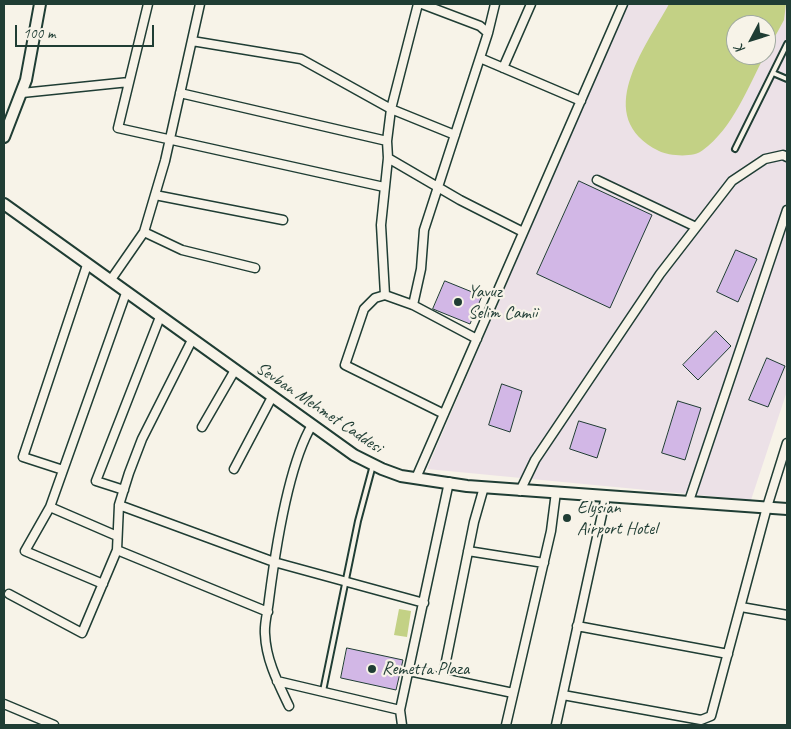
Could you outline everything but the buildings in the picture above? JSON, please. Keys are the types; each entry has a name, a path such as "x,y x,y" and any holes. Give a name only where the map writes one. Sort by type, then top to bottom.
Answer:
{"main road":[{"path":"4,138 22,93 40,4"},
{"name":"Sevban Mehmet Caddesi","path":"4,204 272,397 354,455 373,465 416,478 520,491 787,509"}],"street":[{"path":"148,4 118,128 384,188"},
{"path":"110,281 144,232 170,140 200,4"},
{"path":"385,295 381,225 388,158 387,140 391,109 420,4 480,26 488,33"},
{"path":"413,305 421,269 424,230 488,33 495,4"},
{"path":"503,68 531,4"},
{"path":"416,478 623,4"},
{"path":"192,41 301,59 391,109 455,136"},
{"path":"480,58 581,101"},
{"path":"22,93 129,82"},
{"path":"180,93 387,140"},
{"path":"520,491 535,460 660,274 732,181 765,159 786,154"},
{"path":"388,158 460,200 524,232"},
{"path":"597,180 696,227"},
{"path":"156,195 283,220"},
{"path":"689,502 787,210"},
{"path":"144,232 182,250 255,268"},
{"path":"63,470 23,457 87,264"},
{"path":"103,584 25,551 50,507 126,293"},
{"path":"444,414 345,365 364,309 375,298 385,295 413,305 477,339"},
{"path":"124,490 96,481 160,317"},
{"path":"9,594 82,633 117,550 119,505 142,439 192,340"},
{"path":"202,427 235,370"},
{"path":"234,469 272,397"},
{"path":"289,706 276,681 266,645 265,632 274,562 292,482 305,438 312,425"},
{"path":"562,695 706,719 712,714 767,507 787,443"},
{"path":"402,725 400,710 449,482"},
{"path":"443,676 468,551 484,487"},
{"path":"506,725 551,531 556,492"},
{"path":"556,725 606,496"},
{"path":"119,505 274,562 424,604"},
{"path":"50,507 117,536"},
{"path":"117,550 268,612"},
{"path":"468,551 544,563"},
{"path":"741,607 787,615"},
{"path":"578,626 728,654"},
{"path":"409,671 443,676 513,692"},
{"path":"276,681 400,710"},
{"path":"4,704 54,725"}],"lane":[{"path":"735,148 787,44"},
{"path":"773,73 787,79"},
{"path":"323,691 373,465"}],"shaded area":[{"path":"627,4 787,4 787,391 751,500 427,469"}],"green space":[{"path":"669,4 786,4 784,20 776,35 776,15 726,15 726,65 760,65 731,119 714,141 699,153 675,155 663,153 639,137 628,120 626,101 630,81 637,61"},
{"path":"399,609 411,611 407,637 394,635"}],"place":[{"name":"Yavuz Selim Camii","path":"458,302"},
{"name":"Elysian Airport Hotel","path":"567,518"},
{"name":"Remetta Plaza","path":"372,669"}]}
